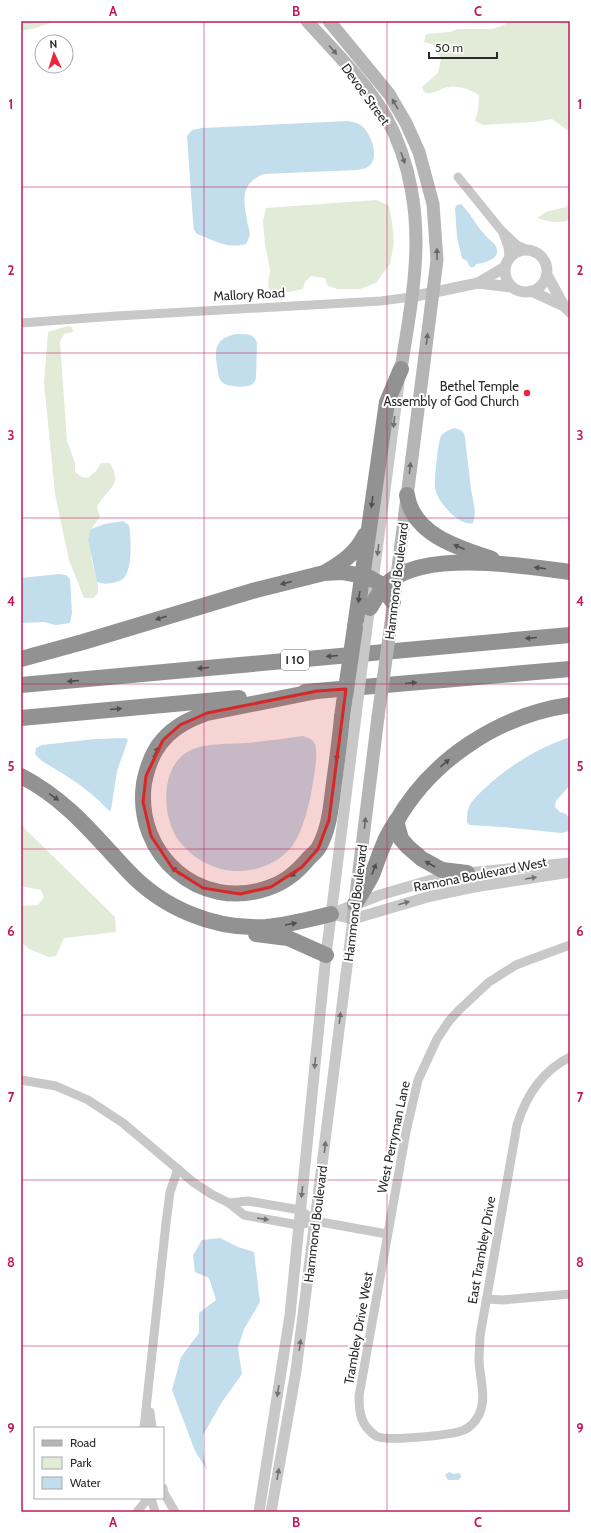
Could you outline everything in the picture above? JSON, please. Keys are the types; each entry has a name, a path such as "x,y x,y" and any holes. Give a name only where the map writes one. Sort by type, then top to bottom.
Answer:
{"highway":[{"path":"370,608 373,581 368,530 387,402 401,369"},
{"path":"406,495 410,508 415,517 427,530 456,545 509,565"},
{"path":"324,573 352,555 360,545 368,530"},
{"path":"21,659 256,590 324,573 342,572 373,581 397,576 415,568 434,564 459,563 509,565 570,572"},
{"path":"373,581 393,602"},
{"path":"316,691 207,713 180,725 163,740 149,765 146,776 143,802 151,836 158,850 173,869 183,877 204,888 230,894 260,891 280,883 296,873 318,849 329,820 349,716 361,627 373,581"},
{"name":"I 10","path":"21,685 570,635"},
{"path":"21,718 570,669"},
{"path":"354,911 372,875 383,844 411,799 428,778 445,763 475,741 516,719 544,710 570,705"},
{"path":"21,776 56,798 83,822 127,871 145,888 176,908 197,917 240,926 265,927 290,924 331,914"},
{"path":"396,821 401,838 408,847 422,859 442,870 467,873"},
{"path":"197,917 207,925 234,932 288,938 326,955"}],"main road":[{"name":"Devoe Street","path":"307,21 362,84 385,116 396,138 409,179 414,204 416,248 411,297"},
{"name":"Devoe Street","path":"329,21 390,94 406,123 419,152 433,204 437,260 433,293"},
{"name":"Hammond Boulevard","path":"354,911 433,293"},
{"name":"Hammond Boulevard","path":"401,369 411,297"}],"street":[{"path":"458,177 502,230 517,245 539,254 543,259 547,269 547,275 541,286 532,292"},
{"path":"502,230 508,247 505,278 511,287 521,292 532,292 567,309"},
{"path":"507,262 518,251 528,250"},
{"name":"Mallory Road","path":"478,283 507,262"},
{"path":"547,275 567,309"},
{"name":"Mallory Road","path":"21,323 116,316 382,301 433,293 478,283 511,287"},
{"name":"Hammond Boulevard","path":"373,581 401,369"},
{"name":"Hammond Boulevard","path":"361,627 370,608"},
{"name":"Hammond Boulevard","path":"259,1512 290,1315 331,914 349,716"},
{"name":"Ramona Boulevard West","path":"331,914 354,911 399,889 467,873 570,863"},
{"name":"Ramona Boulevard West","path":"331,914 354,911 474,887 570,872"},
{"name":"Hammond Boulevard","path":"271,1512 296,1371 354,911"},
{"name":"West Perryman Lane","path":"387,1234 413,1096 418,1080 437,1039 459,1010 489,982 516,965 570,945"},
{"name":"East Trambley Drive","path":"474,1423 482,1408 479,1361 480,1336 517,1125 527,1098 537,1085 548,1071 570,1057"},
{"path":"21,1080 56,1086 88,1100 123,1123 193,1182 211,1194 229,1203 244,1215 298,1225 315,1222 387,1234"},
{"path":"144,1427 170,1192 178,1169"},
{"path":"229,1203 248,1201 300,1210 315,1222"},
{"name":"Trambley Drive West","path":"387,1234 359,1396 359,1412 364,1426 377,1437 397,1438 445,1435 464,1430 474,1423"},
{"path":"486,1299 503,1300 570,1294"},
{"path":"148,1391 152,1427"},
{"path":"164,1493 175,1512"},
{"path":"137,1512 146,1499"},
{"path":"151,1499 155,1512"}],"highlighted area":[{"path":"346,689 329,820 318,849 302,867 271,887 240,894 203,888 173,869 151,836 143,802 146,776 163,740 180,725 207,713 317,691"}],"green space":[{"path":"29,21 55,21 36,28 21,31 21,23"},
{"path":"506,21 570,21 570,132 552,119 535,122 483,125 475,121 478,110 479,95 461,87 446,88 432,93 425,93 422,87 438,73 441,59 434,45 424,42 426,34 450,32 458,29 493,29 506,24"},
{"path":"377,200 389,206 394,243 390,264 376,283 360,289 338,289 328,286 325,278 311,276 305,282 303,289 289,292 271,292 268,286 270,269 265,245 263,221 266,208"},
{"path":"570,201 570,219 558,222 537,218 546,212 566,207"},
{"path":"68,326 72,327 73,332 64,334 60,342 67,441 75,463 75,472 82,477 88,478 96,471 101,463 110,463 115,477 112,487 97,507 100,517 91,529 91,557 98,586 98,593 93,598 84,598 69,560 55,494 44,383 48,332"},
{"path":"21,825 115,917 116,932 64,938 56,956 49,957 29,949 21,942 21,906 38,905 44,897 41,890 21,886"}],"water":[{"path":"348,121 361,126 369,135 373,146 374,157 368,167 357,170 264,174 256,178 246,189 245,195 245,210 250,231 246,244 233,246 221,244 197,234 194,230 187,136 192,130 202,128"},
{"path":"461,204 485,235 495,245 497,250 497,253 492,259 476,264 474,267 470,267 467,261 462,258 457,237 455,208 457,205"},
{"path":"237,334 252,336 257,343 256,378 253,384 248,386 239,387 226,385 221,381 218,374 216,353 218,344 225,338"},
{"path":"454,428 459,429 465,435 475,510 473,523 461,521 455,517 444,506 435,488 436,462 440,439 444,433"},
{"path":"123,521 129,525 130,537 131,552 127,573 124,578 117,582 106,584 97,582 88,539 91,529 105,524"},
{"path":"59,574 66,575 70,579 72,613 70,623 56,625 44,622 21,623 21,578"},
{"path":"303,736 312,740 315,744 315,768 310,798 302,828 298,837 288,851 274,862 257,869 230,871 209,864 193,855 183,846 173,831 169,819 166,793 168,780 173,768 180,758 195,748 217,744 246,743"},
{"path":"570,737 570,785 556,801 555,807 560,812 566,814 570,820 570,831 561,833 469,825 467,822 467,814 469,807 478,795 504,772 547,746"},
{"path":"125,738 128,740 117,771 111,810 109,811 100,801 84,788 46,764 35,754 36,748 42,745 95,739"},
{"path":"220,1238 238,1247 254,1252 260,1302 244,1329 238,1348 242,1374 222,1402 203,1435 203,1453 207,1470 195,1451 172,1390 181,1357 199,1333 199,1313 216,1300 209,1278 195,1272 193,1255 202,1240"},
{"path":"449,1472 454,1474 460,1473 461,1477 459,1480 448,1480 445,1475"}],"place":[{"name":"Bethel Temple Assembly of God Church","path":"527,393"}]}
